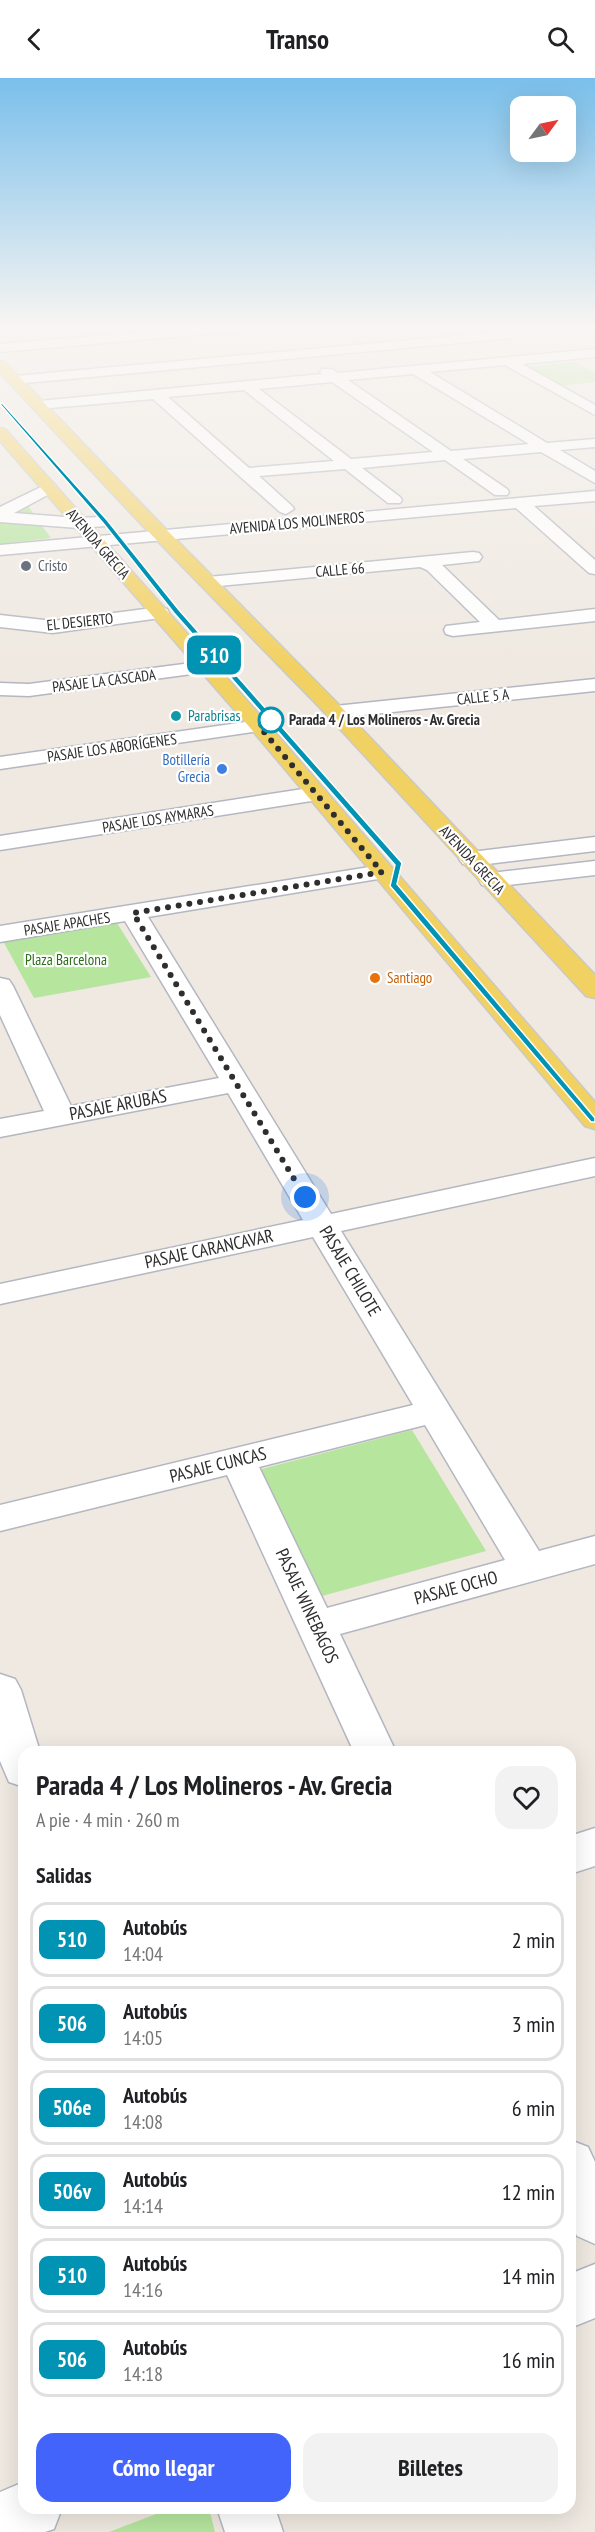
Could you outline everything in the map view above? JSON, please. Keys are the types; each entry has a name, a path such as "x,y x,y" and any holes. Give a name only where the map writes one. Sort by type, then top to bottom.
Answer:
{"main road":[{"name":"AVENIDA GRECIA","path":"7,441 259,726 595,1120"},
{"name":"AVENIDA GRECIA","path":"72,441 335,712 595,990"}],"street":[{"path":"208,441 286,509"},
{"path":"317,441 394,500"},
{"path":"428,441 501,492"},
{"path":"533,441 595,478"},
{"path":"245,473 595,443"},
{"name":"AVENIDA LOS MOLINEROS","path":"0,550 94,540 154,527 286,509 595,484"},
{"path":"0,515 49,488"},
{"name":"AVENIDA LOS MOLINEROS","path":"0,515 78,523 121,521 154,527 595,496"},
{"path":"520,503 595,569"},
{"name":"CALLE 66","path":"208,582 473,557"},
{"path":"425,563 433,566 494,625"},
{"name":"EL DESIERTO","path":"0,621 53,627 160,613"},
{"path":"453,630 595,615"},
{"name":"PASAJE LA CASCADA","path":"0,689 41,689 207,667"},
{"name":"CALLE 5 A","path":"335,712 595,685"},
{"name":"PASAJE LOS ABORÍGENES","path":"0,764 259,726"},
{"name":"PASAJE LOS AYMARAS","path":"0,843 315,794"},
{"path":"471,860 595,844"},
{"path":"490,880 595,868"},
{"name":"PASAJE APACHES","path":"0,934 382,872"},
{"name":"PASAJE CHILOTE","path":"133,913 529,1567"},
{"path":"0,986 61,1116"},
{"name":"PASAJE ARUBAS","path":"0,1128 236,1083"},
{"name":"PASAJE CARANCAVAR","path":"0,1294 595,1167"},
{"name":"PASAJE CUNCAS","path":"0,1518 435,1411"},
{"name":"PASAJE WINEBAGOS","path":"238,1460 372,1746"},
{"name":"PASAJE OCHO","path":"316,1626 595,1550"},
{"path":"0,1690 18,1750"},
{"path":"576,1853 595,1847"},
{"path":"576,2178 595,2218"},
{"path":"576,2299 595,2291"},
{"path":"0,2521 18,2514"},
{"path":"248,2514 254,2532"}],"green space":[{"path":"28,506 51,538 0,544 0,521"},
{"name":"Plaza Barcelona","path":"115,920 151,977 34,998 2,939"},
{"path":"412,1430 486,1551 322,1596 258,1470"},
{"path":"156,2514 210,2514 215,2532 109,2532"}],"bus line":[{"name":"510","path":"32,441 105,522 177,612 399,864 393,884 595,1120"}],"place":[{"name":"Cristo","path":"26,566"},
{"name":"Parabrisas","path":"176,716"},
{"name":"Parada 4 / Los Molineros - Av. Grecia","path":"271,720"},
{"name":"Botillería Grecia","path":"222,769"},
{"name":"Santiago","path":"375,978"}],"route":[{"path":"271,720 259,726 382,872 133,913 305,1197"}]}
